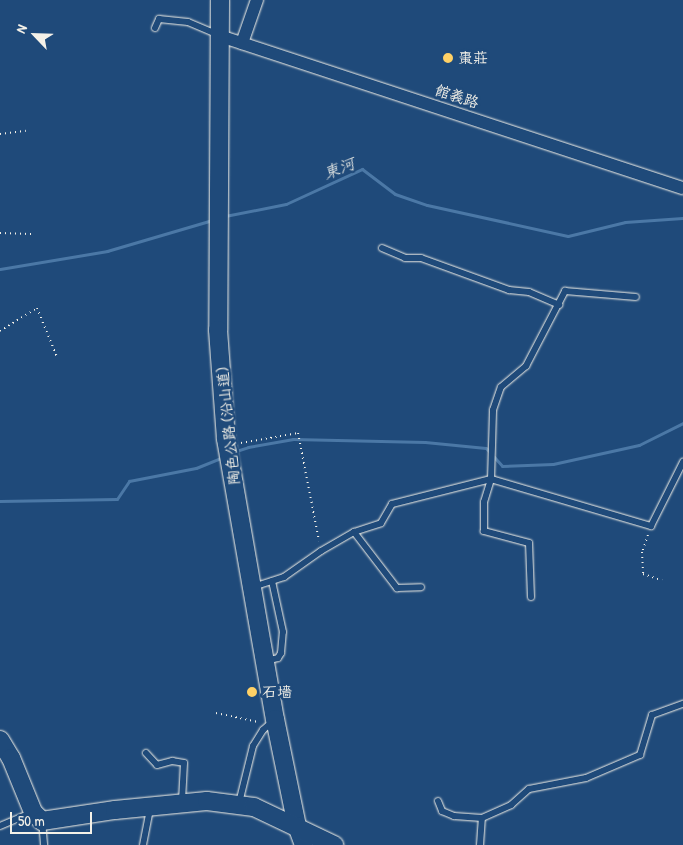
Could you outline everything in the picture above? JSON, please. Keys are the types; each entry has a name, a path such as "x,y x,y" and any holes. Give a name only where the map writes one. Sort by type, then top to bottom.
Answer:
{"main road":[{"name":"陶色公路 (沿山道)","path":"220,0 218,330 228,451 275,719 297,826 304,845"},
{"path":"0,740 11,758 37,817 207,801 239,804 254,807 334,845"}],"street":[{"path":"242,43 257,0"},
{"name":"館義路","path":"220,36 683,188"}],"lane":[{"path":"155,28 159,19 188,22 220,36"},
{"path":"382,248 405,258 421,258 509,290 529,292 559,305"},
{"path":"531,597 529,543 484,531 484,502 491,479 493,410 502,386 526,366 565,291 636,297"},
{"path":"251,588 284,577 321,551 354,532 381,523 392,504 491,479 651,526 683,462"},
{"path":"354,532 397,588 421,587"},
{"path":"264,661 278,658 281,653 283,632 272,581"},
{"path":"438,801 442,811 454,816 482,818 511,805 530,789 586,778 640,755 652,715 683,704"},
{"path":"239,804 252,746 263,730 275,719"},
{"path":"146,753 157,764 172,761 184,763 182,803"},
{"path":"143,845 150,807"},
{"path":"0,826 37,817 44,845"},
{"path":"480,845 482,818"}],"path":[{"path":"0,134 26,131"},
{"path":"0,233 31,234"},
{"path":"0,331 37,308 57,357"},
{"path":"228,451 242,443 298,433 321,551"},
{"path":"651,526 642,552 643,574 662,580"},
{"path":"216,713 262,723 275,719"}],"waterway":[{"name":"東河","path":"225,216 286,204 362,169 395,194 427,205 568,236 625,222 683,218"},
{"name":"東河","path":"0,269 107,251 212,220"},
{"path":"233,452 248,447 293,439 425,442 486,448 502,466 553,464 639,445 683,423"},
{"path":"0,501 117,499 129,481 196,468 223,457"}],"place":[{"name":"棗莊","path":"448,58"},
{"name":"石墻","path":"252,692"}]}
